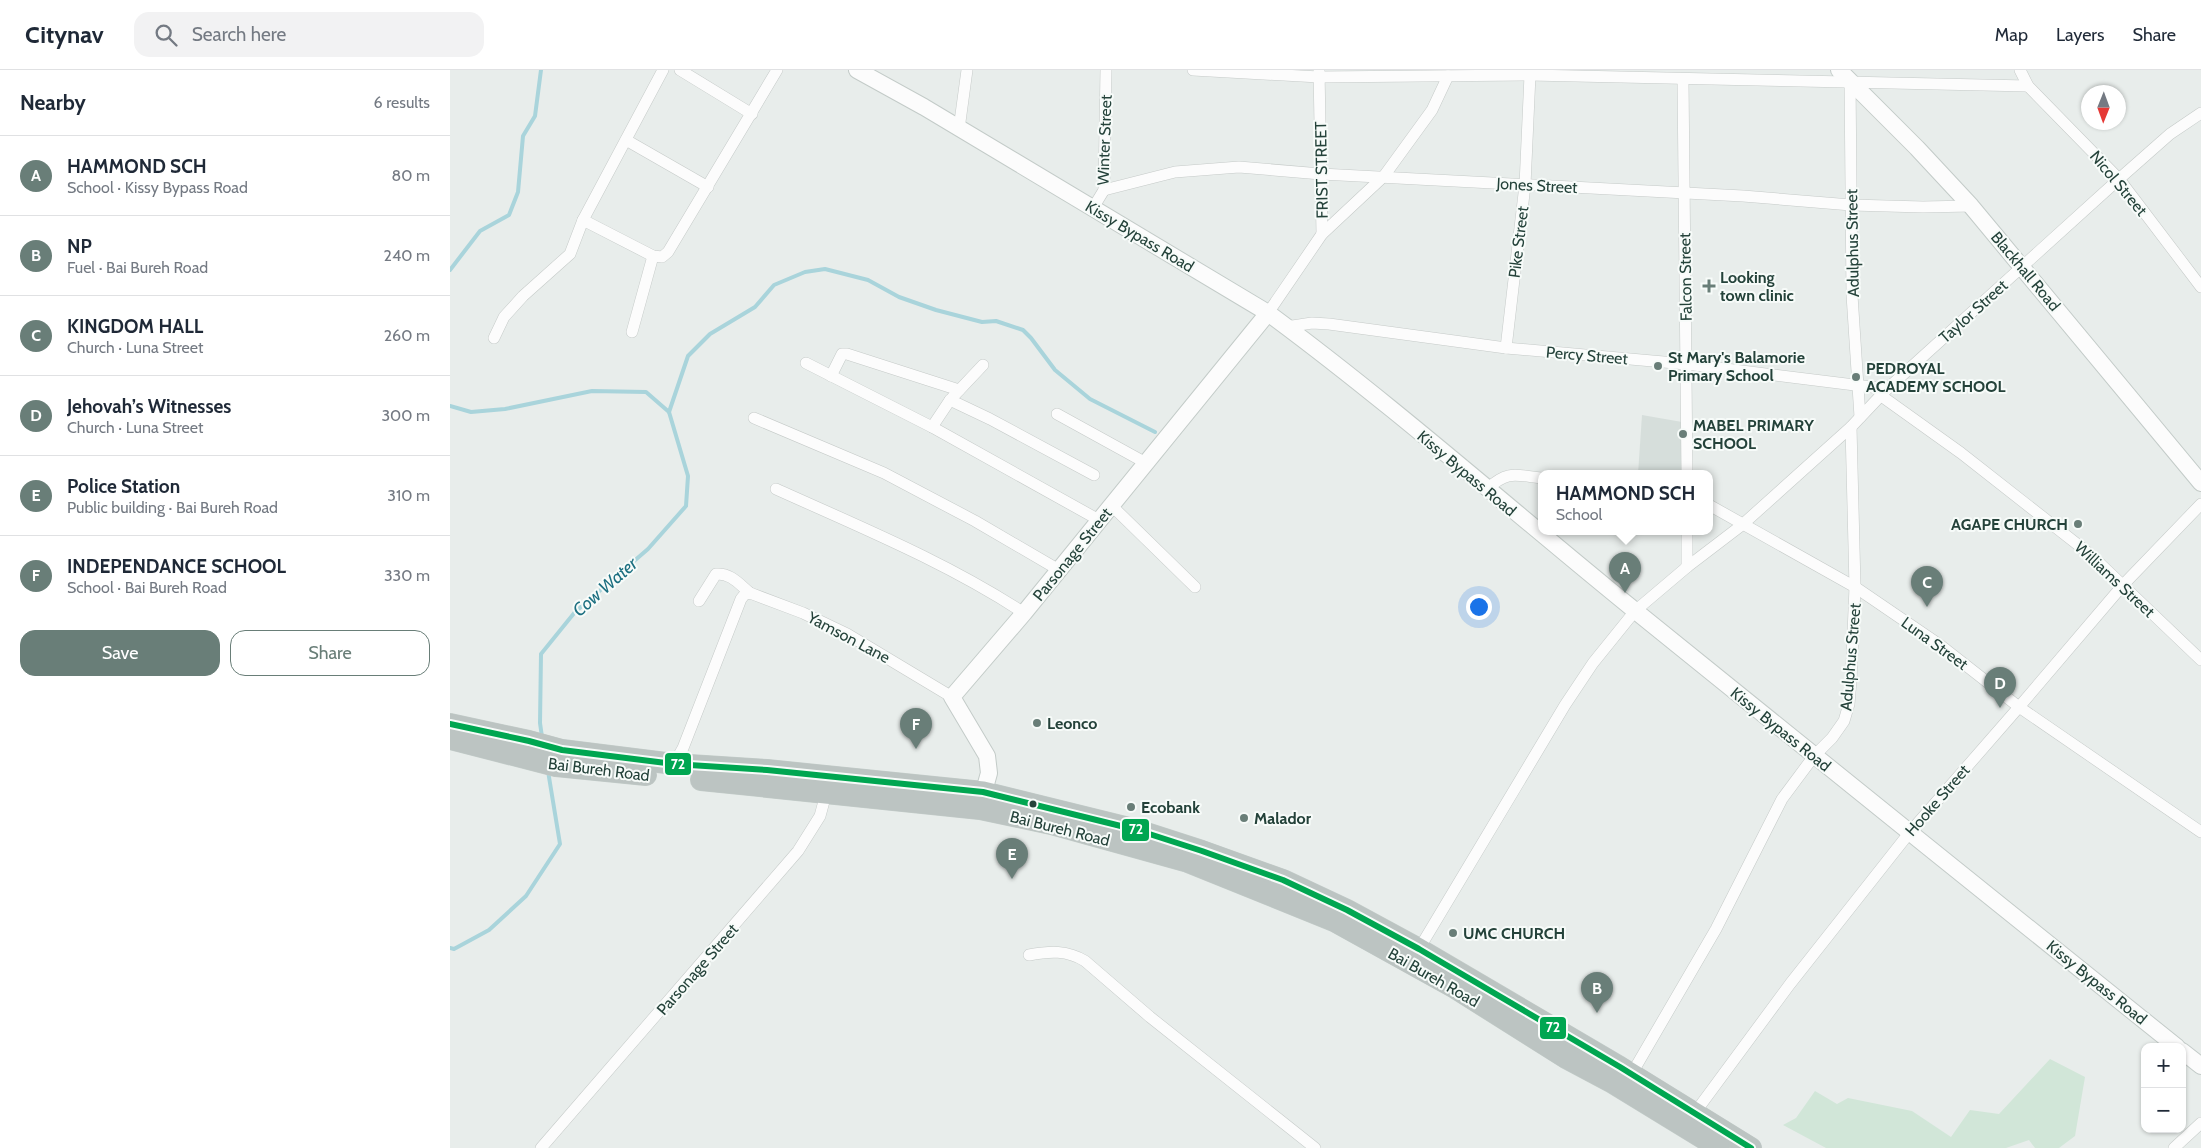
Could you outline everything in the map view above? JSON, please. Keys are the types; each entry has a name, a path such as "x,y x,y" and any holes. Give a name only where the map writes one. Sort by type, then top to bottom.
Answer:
{"highway":[{"name":"Bai Bureh Road","path":"450,724 559,758 981,801 1051,824 1188,862 1334,921 1455,988 1566,1058 1613,1083 1719,1148"},
{"name":"Bai Bureh Road","path":"450,739 527,749"},
{"path":"559,758 674,764 828,784"},
{"path":"981,801 1137,830 1283,880 1347,910 1419,949 1751,1148"}],"main road":[{"name":"Kissy Bypass Road","path":"861,71 1268,313 1377,398 1538,531"},
{"name":"Blackhall Road","path":"1846,74 1971,206 2201,483"},
{"name":"Parsonage Street","path":"952,697 1024,613 1268,313"},
{"name":"Kissy Bypass Road","path":"1543,535 1814,756 2172,1043"},
{"path":"952,697 987,756 989,774 981,801"},
{"path":"2186,1054 2201,1066"}],"street":[{"path":"494,338 504,317 523,296 570,254 583,220 663,70"},
{"path":"680,70 752,114"},
{"path":"583,220 653,256 662,257 668,252 708,187 777,70"},
{"path":"959,128 968,70"},
{"name":"Winter Street","path":"1093,208 1104,190 1106,70"},
{"path":"1193,70 1683,80 1846,74 2028,86"},
{"name":"Nicol Street","path":"2020,70 2028,86 2119,179 2201,287"},
{"name":"FRIST STREET","path":"1268,313 1322,234 1319,73"},
{"name":"Adulphus Street","path":"1846,74 1852,295 1860,417"},
{"path":"1322,234 1384,176 1432,110 1448,76"},
{"name":"Pike Street","path":"1506,348 1525,185 1530,76"},
{"name":"Falcon Street","path":"1683,80 1687,470"},
{"name":"Taylor Street","path":"1419,949 1565,705 1593,663 1635,611 1687,567 1742,525 1851,427 1884,392 2022,266 2170,134 2201,112"},
{"path":"626,140 708,187"},
{"name":"Jones Street","path":"1104,190 1174,172 1239,167 1321,174 1684,192 1851,205 1909,207 1971,206"},
{"path":"632,332 653,256"},
{"name":"Percy Street","path":"1286,327 1329,324 1506,348 1686,364 1858,385 1884,392"},
{"path":"831,376 839,357 842,354 847,354 959,390"},
{"path":"806,363 932,428 1099,520"},
{"path":"932,428 950,400 983,364"},
{"name":"Williams Street","path":"1884,392 2091,555 2201,660"},
{"path":"950,400 990,419 1094,475"},
{"path":"1057,414 1146,463"},
{"path":"754,418 884,473 976,521 1059,570"},
{"name":"Adulphus Street","path":"1631,1075 1716,929 1782,799 1814,756 1832,738 1840,726 1849,704 1856,587 1851,427"},
{"path":"1487,489 1499,478 1509,475 1538,478"},
{"path":"776,489 968,580 1024,613"},
{"name":"Hooke Street","path":"1694,1114 1790,984 1910,832 2123,585 2201,504"},
{"path":"1111,505 1195,587"},
{"name":"Luna Street","path":"1713,507 1742,525 1856,587 1940,645 2019,707 2201,832"},
{"path":"1687,535 1687,567"},
{"path":"674,764 683,748 745,596 732,577 716,574 699,601"},
{"name":"Yamson Lane","path":"745,596 804,613 847,634 952,697"},
{"name":"Parsonage Street","path":"541,1148 798,851 820,816 828,784"},
{"path":"1029,955 1061,952 1075,955 1085,961 1150,1018 1315,1148"},
{"path":"2174,1148 2201,1123"}],"shaded area":[{"path":"1642,415 1682,422 1682,470 1638,470"}],"green space":[{"path":"2050,1059 2085,1077 2075,1136 2059,1148 2035,1148 2029,1140 2006,1148 1826,1148 1783,1125 1796,1118 1815,1091 1837,1104 1848,1098 1912,1111 1951,1137 1970,1110 1999,1114"}],"waterway":[{"name":"Cow Water","path":"450,270 480,231 509,215 518,192 523,136 535,116 541,70"},
{"path":"669,412 688,356 710,334 755,307 774,285 805,272 825,269 868,280 899,297 936,310 982,322 996,321 1023,330 1055,370 1090,399 1155,432"},
{"name":"Cow Water","path":"450,406 471,412 505,409 592,391 646,392 669,412 688,476 686,506 648,549 575,612 541,654 540,723 542,737"},
{"name":"Cow Water","path":"450,948 454,949 489,930 526,896 560,844 548,771"}],"transit line":[{"name":"72","path":"450,724 562,750 674,764 767,770 983,792 1137,830 1202,851 1283,880 1347,910 1419,949 1620,1067 1751,1148"}],"place":[{"name":"Looking town clinic","path":"1709,286"},
{"name":"St Mary's Balamorie Primary School","path":"1658,366"},
{"name":"PEDROYAL ACADEMY SCHOOL","path":"1856,377"},
{"name":"MABEL PRIMARY SCHOOL","path":"1683,434"},
{"name":"AGAPE CHURCH","path":"2078,524"},
{"name":"HAMMOND SCH","path":"1625,593"},
{"name":"KINGDOM HALL","path":"1927,607"},
{"name":"Jehovah’s Witnesses","path":"2000,708"},
{"name":"Leonco","path":"1037,723"},
{"name":"INDEPENDANCE SCHOOL","path":"916,749"},
{"name":"Ecobank","path":"1131,807"},
{"name":"Malador","path":"1244,818"},
{"name":"Police Station","path":"1012,879"},
{"name":"UMC CHURCH","path":"1453,933"},
{"name":"NP","path":"1597,1013"}]}
